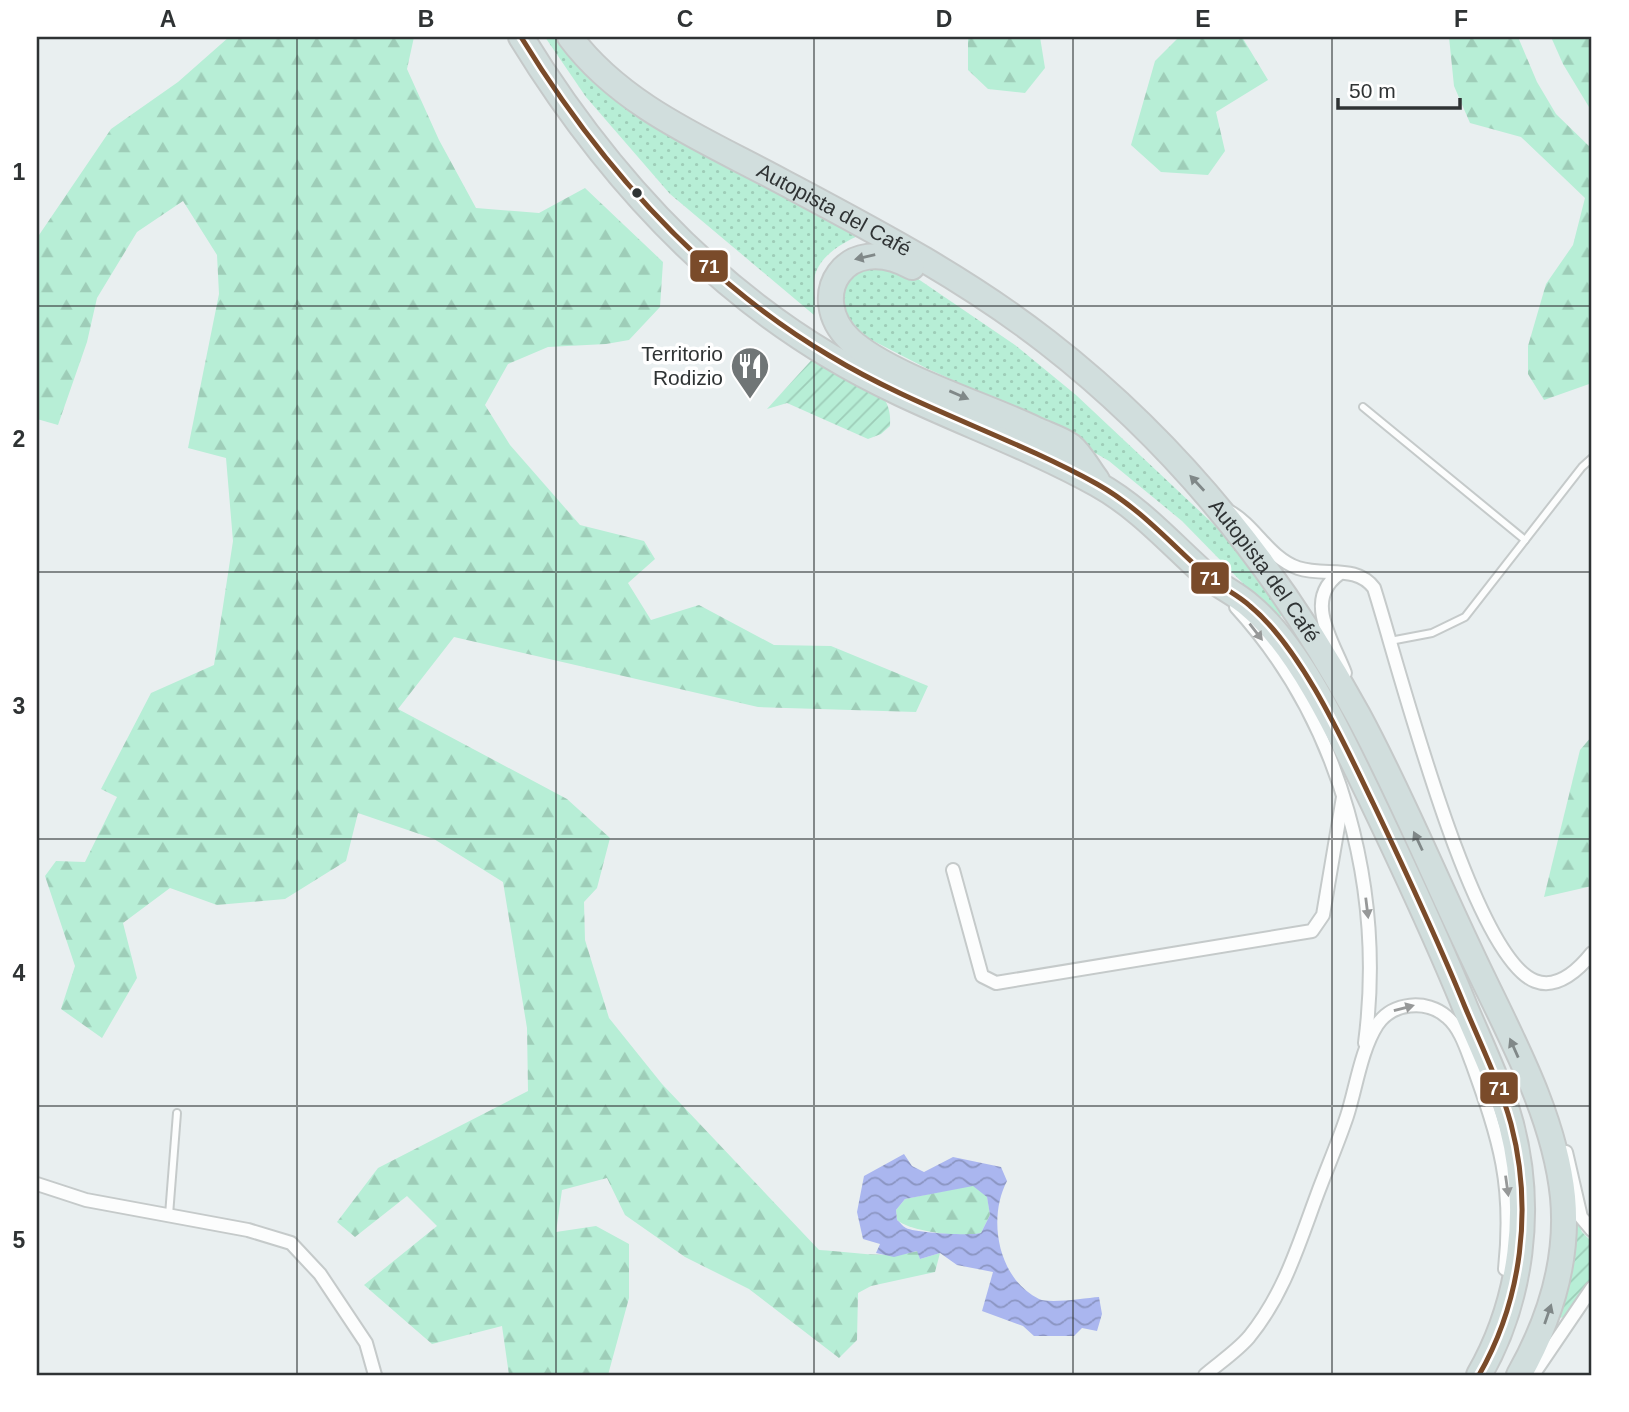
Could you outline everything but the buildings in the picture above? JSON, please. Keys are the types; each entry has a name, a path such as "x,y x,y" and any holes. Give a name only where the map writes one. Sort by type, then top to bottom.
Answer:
{"highway":[{"name":"Autopista del Café","path":"522,37 573,116 628,186 695,252 757,304 794,333 852,369 1021,444 1102,486 1149,519 1212,580 1252,607 1310,683 1337,730 1456,984 1510,1120 1517,1148 1521,1205 1519,1258 1510,1304 1478,1375"},
{"name":"Autopista del Café","path":"570,37 593,63 635,100 691,133 895,242 964,284 1047,342 1112,396 1217,505 1273,578 1357,714 1528,1081 1558,1165 1564,1225 1562,1254 1549,1311 1519,1375"},
{"path":"1102,486 1072,447 905,372 858,346 838,326 833,311 834,285 848,264 858,257 869,254 896,258 986,313 1076,381 1112,396"}],"street":[{"path":"1217,505 1243,520 1281,559 1293,566 1321,574 1360,575 1374,588 1463,866 1487,920 1518,970 1536,982 1554,981 1577,972 1592,953"},
{"path":"1339,574 1324,589 1321,611 1357,714"},
{"path":"1212,580 1260,637 1290,681 1320,737 1343,797 1363,877 1370,959 1369,1000 1358,1081"},
{"path":"953,870 982,976 996,983 1312,931 1323,915 1343,797"},
{"path":"1205,1375 1248,1338 1278,1296 1295,1261 1377,1025 1399,1008 1424,1006 1436,1009 1448,1017 1467,1049 1490,1115 1509,1197 1503,1287 1494,1327 1478,1375"},
{"path":"1528,1081 1562,1141 1573,1172 1581,1217 1592,1230"},
{"path":"37,1184 86,1200 248,1230 291,1243 320,1274 366,1343 375,1375"},
{"path":"1533,1375 1592,1288"}],"lane":[{"path":"1363,407 1525,540"},
{"path":"1390,641 1432,633 1465,617 1592,458"},
{"path":"169,1215 177,1113"}],"green space":[{"path":"229,37 414,37 407,69 439,140 476,208 539,213 585,188 663,262 660,307 629,340 548,347 508,364 485,405 510,445 580,525 644,541 655,559 628,583 651,620 699,605 774,645 831,646 928,686 916,712 758,707 454,637 398,709 567,799 610,838 597,888 584,902 585,940 609,1018 662,1084 819,1250 881,1255 918,1251 920,1259 940,1253 935,1272 871,1286 858,1293 857,1340 839,1358 749,1289 685,1257 625,1215 607,1178 562,1190 556,1232 596,1226 629,1244 629,1298 608,1375 509,1375 502,1326 432,1344 364,1285 437,1226 407,1196 355,1237 337,1222 378,1168 528,1091 527,1028 503,882 434,839 358,813 346,861 285,899 217,905 170,888 123,923 137,978 102,1038 61,1009 75,966 45,876 56,861 85,862 117,797 101,789 151,693 214,665 233,541 226,458 188,448 219,294 217,255 183,201 137,232 97,298 87,342 58,425 37,419 37,238 111,129 178,82"},
{"path":"545,37 561,37 860,235 833,250 822,261 814,280 814,315 670,194 586,97"},
{"path":"968,37 1040,37 1045,68 1025,93 988,89 968,70"},
{"path":"1179,37 1242,37 1268,80 1216,112 1225,151 1208,175 1161,172 1131,145 1155,61"},
{"path":"1449,37 1518,37 1537,82 1556,114 1592,149 1592,383 1544,400 1528,374 1528,346 1546,284 1573,245 1585,198 1521,137 1470,123 1454,86"},
{"path":"1551,37 1592,37 1592,112 1563,64"},
{"path":"864,264 902,268 1015,345 1076,395 1241,550 1289,611 1277,618 1182,521 1109,461 1028,414 926,368 856,332 845,318 840,290"},
{"path":"817,354 855,373 877,389 890,412 890,426 881,434 868,439 787,403 767,409"},
{"path":"1592,736 1592,886 1544,897 1580,750"},
{"path":"973,1185 987,1196 990,1215 981,1233 938,1233 914,1228 897,1220 896,1210 905,1199"},
{"path":"1573,1210 1582,1232 1592,1242 1592,1279 1565,1317 1559,1318"}],"water":[{"path":"904,1154 912,1166 924,1172 953,1157 1001,1167 1007,1181 998,1213 1000,1247 1014,1277 1025,1290 1039,1299 1059,1301 1099,1297 1102,1314 1097,1331 1082,1328 1074,1336 1034,1336 1023,1326 982,1311 993,1272 957,1265 940,1253 920,1259 917,1251 894,1257 876,1253 880,1244 863,1239 857,1212 864,1176","holes":["973,1186 987,1197 990,1215 981,1233 921,1231 906,1228 897,1220 896,1210 905,1199"]}],"transit line":[{"name":"71","path":"521,37 584,130 619,173 656,215 738,292 783,325 862,374 1064,467 1113,493 1206,575 1250,606 1287,646 1335,725 1397,853 1490,1065 1511,1124 1521,1188 1519,1253 1505,1316 1479,1375"}],"place":[{"name":"Territorio Rodizio","path":"750,400"}]}
